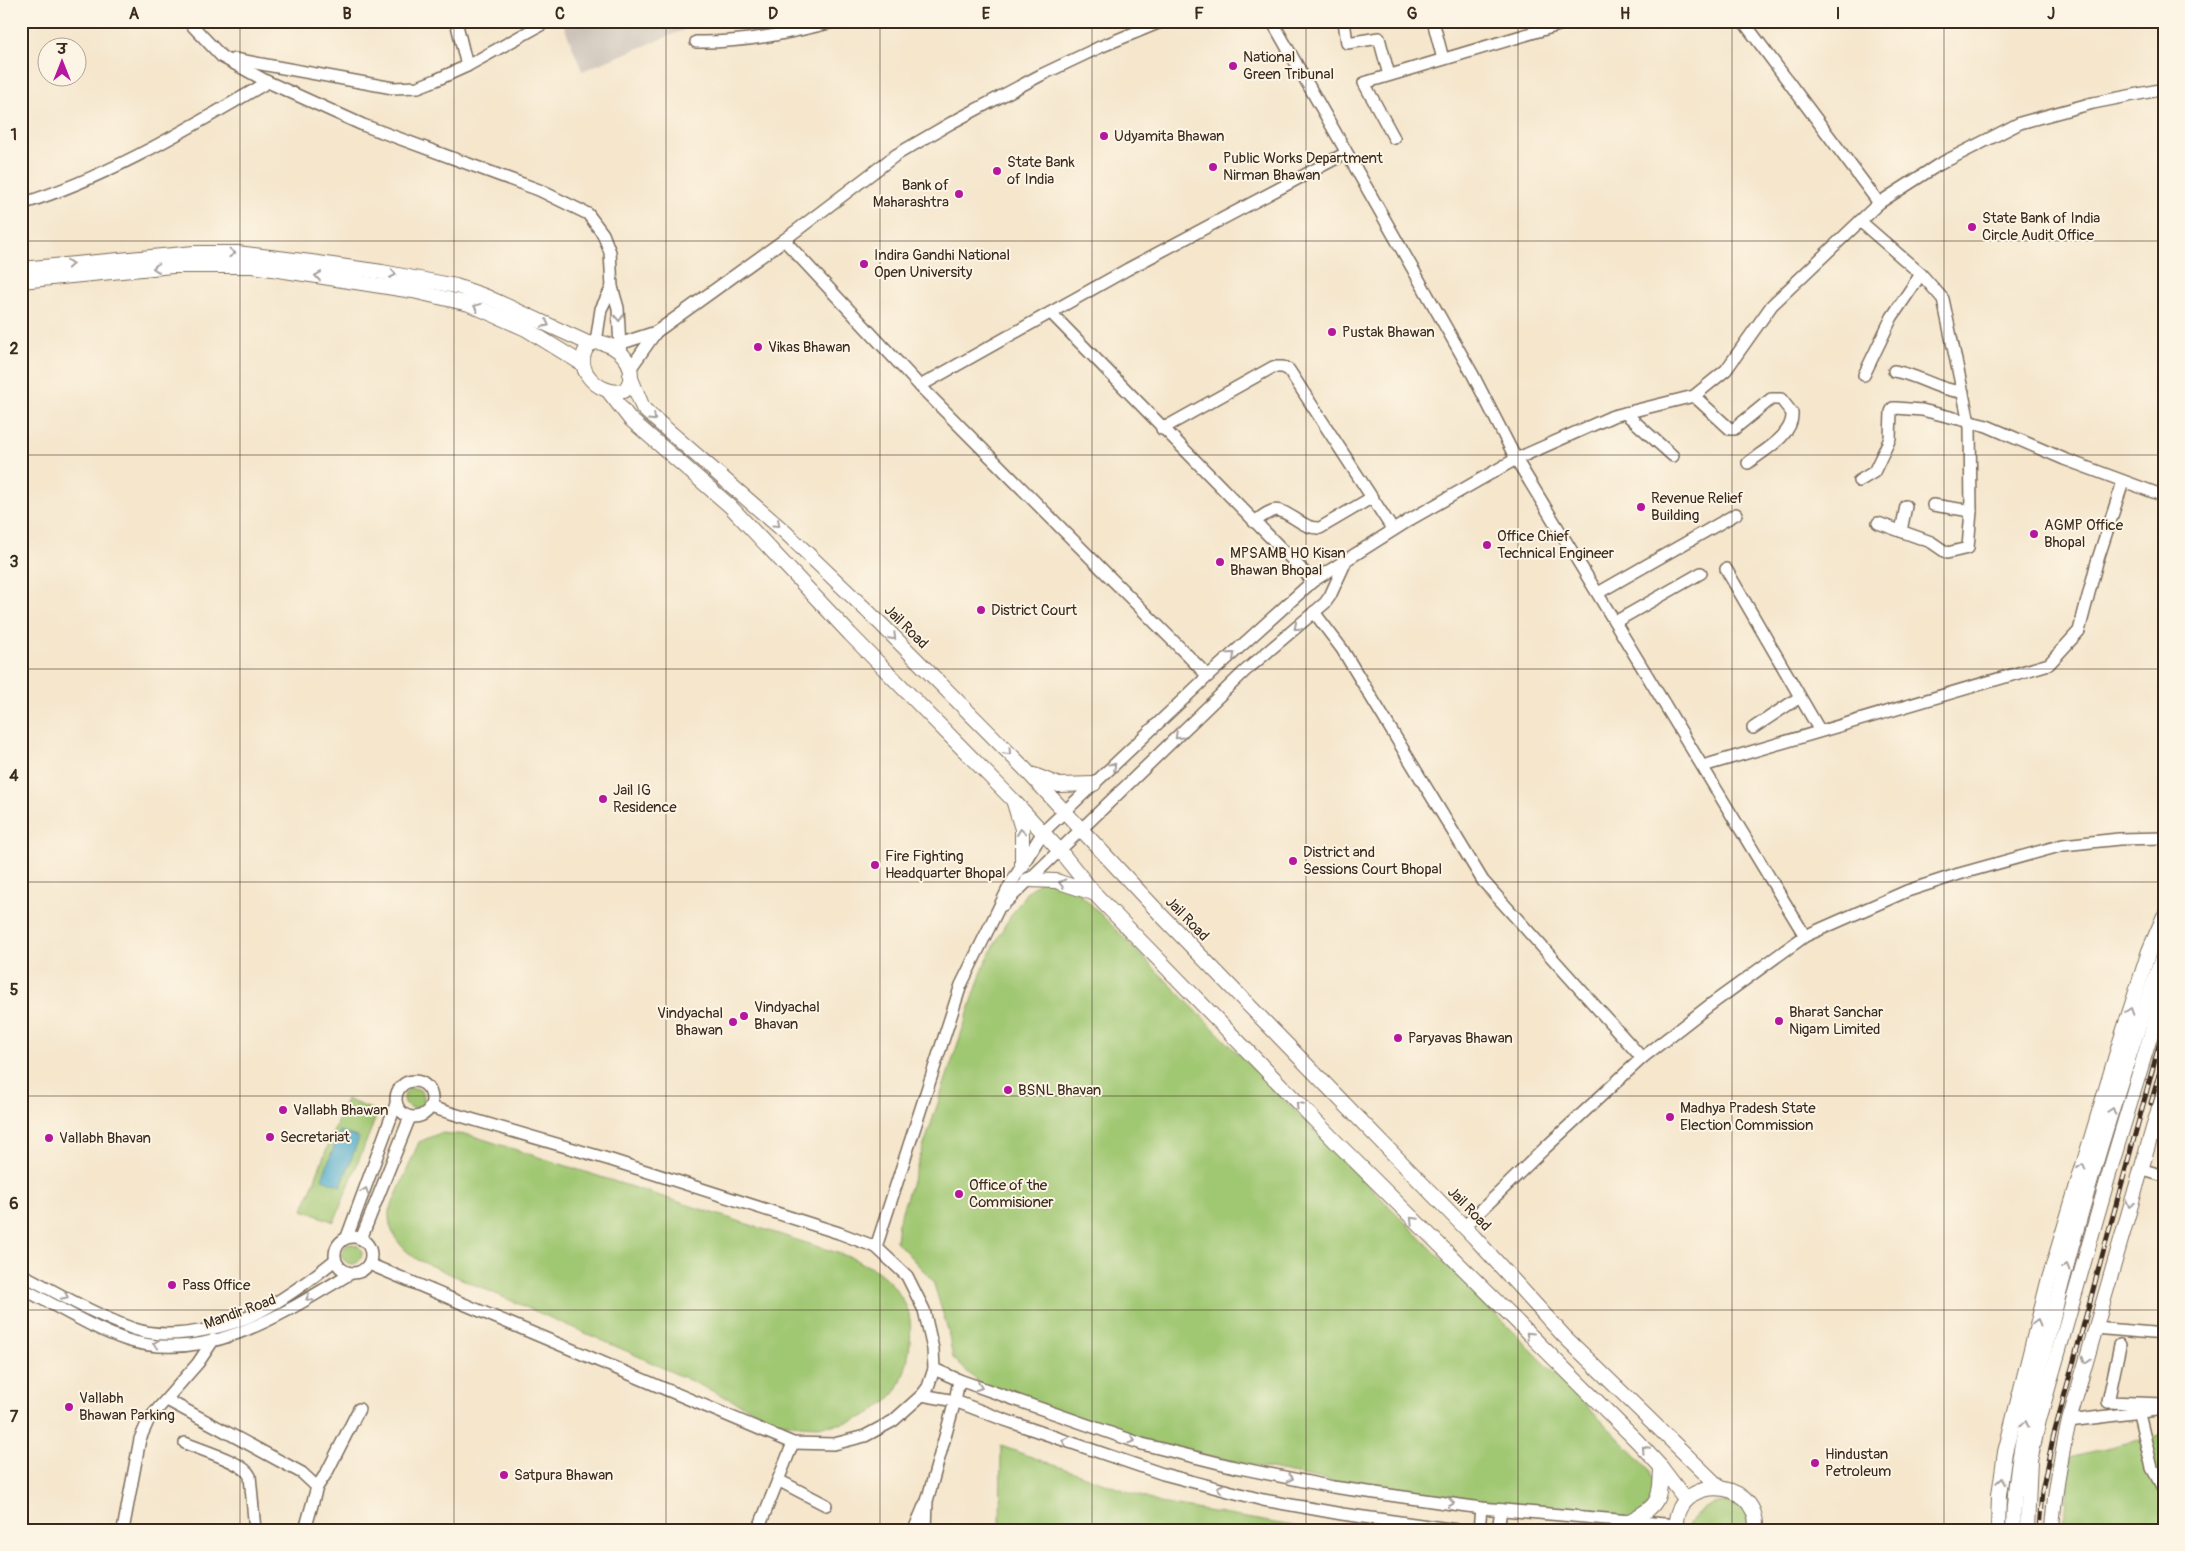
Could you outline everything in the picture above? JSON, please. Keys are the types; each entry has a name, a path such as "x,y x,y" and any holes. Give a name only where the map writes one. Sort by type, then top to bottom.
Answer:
{"main road":[{"path":"21,269 195,253 237,253 382,272 456,286 485,296 593,343 618,346 629,363 628,386 624,391 609,392"},
{"path":"21,282 172,266 253,266 456,300 526,329 582,363 589,377 609,392 630,419 730,506 850,634 1012,799 1060,851 1094,893 1334,1141 1637,1440 1662,1467 1686,1500"},
{"path":"582,363 586,348 593,343"},
{"name":"Jail Road","path":"630,373 643,408 681,444 746,497 830,574 1029,773 1183,939 1464,1227 1564,1336 1720,1488"},
{"path":"1029,773 1059,785 1094,784"},
{"path":"1012,799 1022,829 1022,866"},
{"path":"1028,880 1056,881 1094,893"},
{"path":"1998,1530 1999,1495 2005,1452 2048,1282 2120,1042 2149,951 2164,916"},
{"path":"2012,1530 2016,1472 2033,1392 2094,1171 2141,1017 2164,952"},
{"path":"2027,1530 2030,1461 2039,1420 2112,1160 2164,991"},
{"path":"2052,1530 2053,1504 2069,1421 2164,1090"},
{"path":"1629,1521 1649,1511 1653,1505 1660,1492 1662,1467"},
{"path":"1676,1527 1678,1514 1686,1500 1698,1491 1725,1488 1745,1499 1755,1516 1758,1529"}],"street":[{"path":"188,21 222,57 268,82 363,124 539,190 588,214 604,234 610,252 612,287 618,308 618,346 656,332 784,240 896,155 1040,75 1100,47 1163,21"},
{"path":"456,21 467,66"},
{"path":"222,57 393,88 418,87 467,66 548,21"},
{"path":"696,42 725,42 780,35 837,21"},
{"path":"1272,21 1473,376 1516,459 1704,766 1805,936"},
{"path":"1344,21 1347,43 1379,38 1389,75"},
{"path":"1433,21 1444,59"},
{"path":"1394,138 1364,83 1572,21"},
{"path":"1743,21 1879,203"},
{"path":"21,204 60,192 182,133 268,82"},
{"path":"876,1247 961,985 997,911 1043,832 1208,676 1313,581 1394,530 1516,459 1613,416 1694,396 1726,370 1772,305 1860,221 1879,203 1938,164 2020,123 2093,103 2164,89"},
{"path":"920,386 1050,313 1346,153"},
{"path":"1860,221 1921,274 1943,299 1968,420 1971,511 1968,548 1947,553 1931,542 1878,523"},
{"path":"784,240 920,386 1208,676"},
{"path":"1864,375 1892,317 1921,274"},
{"path":"593,343 601,309 612,287"},
{"path":"1050,313 1313,581"},
{"path":"630,373 656,332"},
{"path":"1162,429 1273,367 1282,367 1289,370 1394,530"},
{"path":"1894,371 1912,374 1948,391 1963,392"},
{"path":"1694,396 1730,429 1734,429 1771,398 1780,398 1792,413 1791,424 1772,445 1748,463"},
{"path":"1859,481 1874,472 1890,438 1893,408 1922,410 1968,420 2122,482 2164,496"},
{"path":"1625,413 1673,456"},
{"path":"1704,766 2049,664 2079,631 2097,562 2122,482"},
{"path":"1254,522 1271,511 1277,510 1313,529 1320,528 1372,498"},
{"path":"1934,505 1971,511"},
{"path":"1901,531 1906,506"},
{"path":"1598,593 1736,514"},
{"path":"997,911 1245,671 1330,596 1346,560"},
{"path":"1726,569 1820,731"},
{"path":"1615,622 1701,573"},
{"path":"1314,612 1342,649 1483,881 1642,1058"},
{"path":"1753,728 1800,697"},
{"path":"1464,1227 1545,1148 1642,1058 1710,1005 1805,936 1908,892 1959,874 2063,845 2118,839 2164,838"},
{"path":"348,1237 362,1239 370,1250 369,1264 364,1269 351,1273 344,1271 335,1260 336,1246 348,1237 396,1104 398,1090 407,1082 414,1080 420,1081 430,1089 432,1095 430,1107 422,1116 410,1117 401,1112 396,1104"},
{"path":"369,1264 792,1443 834,1444 865,1436 894,1421 922,1396 928,1387 934,1369 933,1349 924,1310 907,1276 876,1247 840,1233 611,1160 430,1107"},
{"path":"362,1239 410,1117"},
{"path":"2140,1169 2164,1176"},
{"name":"Mandir Road","path":"21,1274 134,1329 176,1334 198,1332 258,1312 302,1286 335,1260"},
{"name":"Mandir Road","path":"21,1288 106,1331 137,1342 178,1345 214,1339 277,1316 351,1273"},
{"path":"2095,1328 2164,1334"},
{"path":"124,1530 140,1439 149,1419 198,1363 214,1339"},
{"path":"2120,1345 2108,1402 2164,1404"},
{"path":"934,1369 959,1380 1142,1444 1333,1487 1481,1508 1676,1527"},
{"path":"914,1530 927,1501 955,1401 959,1380"},
{"path":"922,1396 955,1401 1129,1463 1245,1495 1342,1514 1457,1530"},
{"path":"167,1400 302,1474 317,1487"},
{"path":"305,1530 317,1487 327,1472 359,1409"},
{"path":"2069,1421 2139,1414 2164,1409"},
{"path":"2139,1414 2152,1468 2164,1490"},
{"path":"185,1443 239,1465 248,1471 255,1530"},
{"path":"758,1530 792,1443"},
{"path":"778,1480 826,1505"},
{"path":"926,1530 927,1501"},
{"path":"1479,1530 1481,1508"},
{"path":"1498,1530 1501,1510"}],"shaded area":[{"path":"562,21 706,21 582,71"}],"green space":[{"path":"1055,868 1649,1469 1659,1495 1661,1510 1654,1517 1642,1520 1450,1504 1168,1449 980,1384 953,1358 948,1330 933,1281 896,1241 898,1223 984,965 1005,925 1026,893"},
{"path":"410,1088 418,1088 424,1094 424,1102 418,1108 410,1108 404,1102 404,1094"},
{"path":"346,1099 378,1112 334,1222 303,1210"},
{"path":"440,1133 470,1135 850,1257 874,1269 887,1279 896,1290 909,1314 910,1345 906,1368 898,1388 880,1407 865,1416 844,1423 822,1426 779,1422 631,1353 418,1260 406,1251 393,1234 389,1212 419,1142"},
{"path":"352,1244 359,1247 362,1254 359,1261 352,1264 345,1261 342,1254 345,1247"},
{"path":"2164,1434 2164,1530 2063,1530 2070,1457"},
{"path":"1001,1446 1160,1503 1315,1530 1000,1530"},
{"path":"1722,1502 1739,1507 1746,1513 1748,1523 1746,1530 1686,1530 1692,1519 1700,1511"}],"water":[{"path":"340,1131 359,1138 341,1186 322,1179"}],"railway":[{"path":"2039,1530 2042,1491 2053,1438 2164,1027"},
{"path":"2151,1103 2164,1057"}],"place":[{"name":"National Green Tribunal","path":"1233,66"},
{"name":"Udyamita Bhawan","path":"1104,136"},
{"name":"Public Works Department Nirman Bhawan","path":"1213,167"},
{"name":"State Bank of India","path":"997,171"},
{"name":"Bank of Maharashtra","path":"959,194"},
{"name":"State Bank of India Circle Audit Office","path":"1972,227"},
{"name":"Indira Gandhi National Open University","path":"864,264"},
{"name":"Pustak Bhawan","path":"1332,332"},
{"name":"Vikas Bhawan","path":"758,347"},
{"name":"Revenue Relief Building","path":"1641,507"},
{"name":"AGMP Office Bhopal","path":"2034,534"},
{"name":"Office Chief Technical Engineer","path":"1487,545"},
{"name":"MPSAMB HO Kisan Bhawan Bhopal","path":"1220,562"},
{"name":"District Court","path":"981,610"},
{"name":"Jail IG Residence","path":"603,799"},
{"name":"District and Sessions Court Bhopal","path":"1293,861"},
{"name":"Fire Fighting Headquarter Bhopal","path":"875,865"},
{"name":"Vindyachal Bhavan","path":"744,1016"},
{"name":"Bharat Sanchar Nigam Limited","path":"1779,1021"},
{"name":"Vindyachal Bhawan","path":"733,1022"},
{"name":"Paryavas Bhawan","path":"1398,1038"},
{"name":"BSNL Bhavan","path":"1008,1090"},
{"name":"Vallabh Bhawan","path":"283,1110"},
{"name":"Madhya Pradesh State Election Commission","path":"1670,1117"},
{"name":"Secretariat","path":"270,1137"},
{"name":"Vallabh Bhavan","path":"49,1138"},
{"name":"Office of the Commisioner","path":"959,1194"},
{"name":"Pass Office","path":"172,1285"},
{"name":"Vallabh Bhawan Parking","path":"69,1407"},
{"name":"Hindustan Petroleum","path":"1815,1463"},
{"name":"Satpura Bhawan","path":"504,1475"}]}
